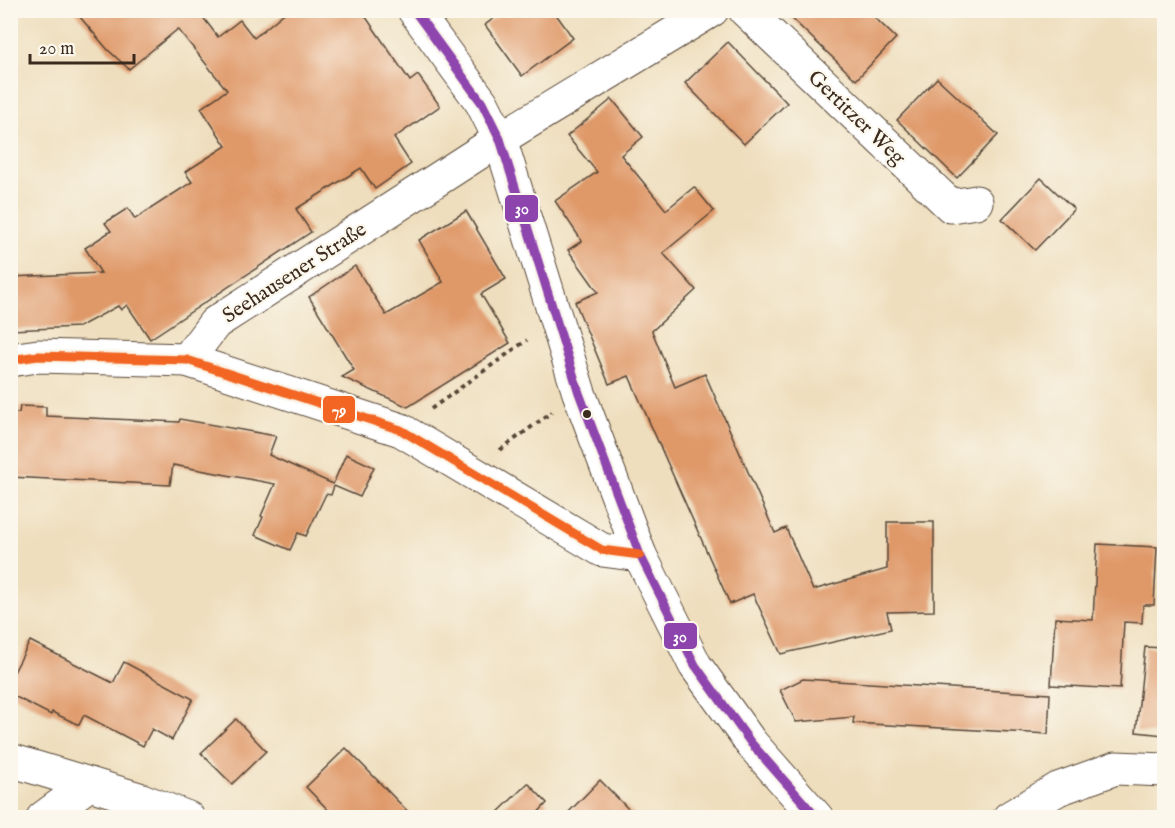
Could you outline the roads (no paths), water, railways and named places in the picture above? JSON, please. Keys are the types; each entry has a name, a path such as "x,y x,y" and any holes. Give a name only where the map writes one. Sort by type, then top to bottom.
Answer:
{"street":[{"path":"414,10 482,103 500,139 579,393 640,555 695,665 751,743 817,818"},
{"path":"500,139 712,10"},
{"name":"Gertitzer Weg","path":"745,10 951,206 976,202"},
{"name":"Seehausener Straße","path":"188,360 215,323 500,139"},
{"path":"10,360 38,356 188,360 401,430 602,550 640,555"},
{"path":"10,760 139,799 188,818"},
{"path":"1009,818 1058,789 1116,768 1164,770"},
{"path":"43,818 89,784"}]}
